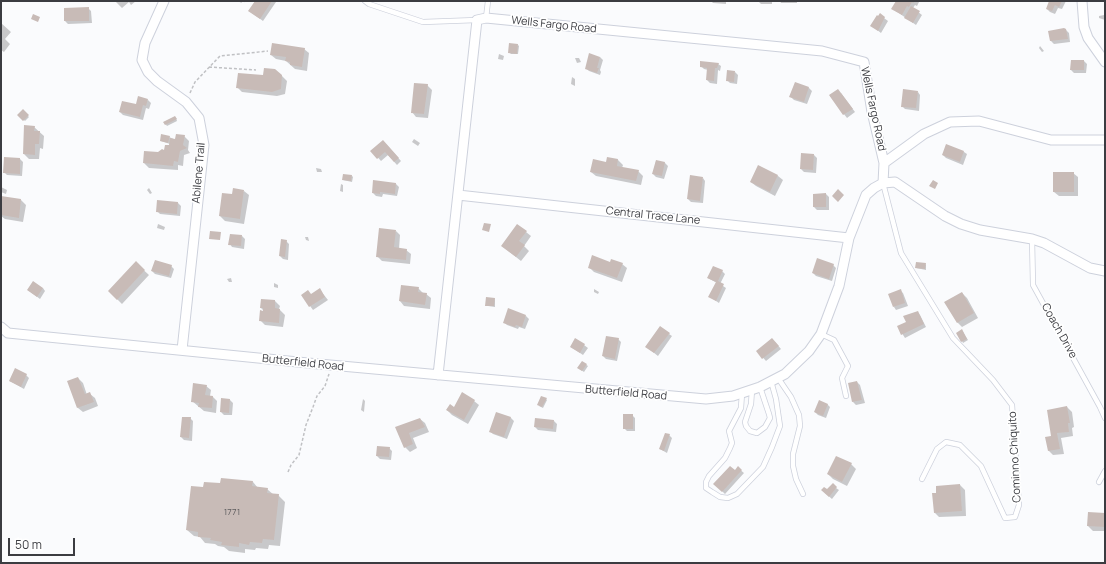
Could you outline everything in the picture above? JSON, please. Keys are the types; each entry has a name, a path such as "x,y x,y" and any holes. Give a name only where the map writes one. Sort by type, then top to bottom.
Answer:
{"street":[{"name":"Abilene Trail","path":"164,1 145,43 142,60 148,72 157,81 186,102 199,118 204,145 182,350"},
{"path":"1082,1 1084,27 1088,38 1105,62"},
{"name":"Wells Fargo Road","path":"481,19 822,51 864,62 872,112 884,163 883,183"},
{"path":"438,375 458,195 481,19"},
{"path":"884,163 924,134 950,122 979,122 1051,140 1105,140"},
{"path":"883,183 895,182 945,216 961,224 980,230 1032,239 1044,243 1090,268 1105,271"},
{"name":"Butterfield Road","path":"1,327 8,333 330,365 706,400 733,396 756,389 785,374 809,351 821,334 839,286 849,238 866,195 883,183"},
{"name":"Central Trace Lane","path":"458,195 849,238"}],"lane":[{"path":"365,1 369,4 423,22 481,19 488,1"},
{"name":"Cominno Chiquito","path":"883,183 901,253 953,338 993,380 1012,405 1019,505 1015,517 1005,518 981,466 960,445 946,442 936,449 922,479"},
{"name":"Coach Drive","path":"1032,239 1033,285 1105,418"},
{"path":"821,334 834,340 848,366 842,378 846,396"},
{"path":"742,393 741,408 729,431 732,443 730,448 725,458 706,482 706,488 720,497 728,498 737,494 763,467 780,426 774,380"},
{"path":"774,380 791,397 799,415 800,426 793,454 793,466 796,479 803,494"},
{"path":"756,389 770,414 770,418 765,426 757,433 750,431 746,426 756,389"},
{"path":"1099,482 1105,471"}],"path":[{"path":"239,1 245,1"},
{"path":"186,102 195,82 220,56 268,51"},
{"path":"209,67 256,70"},
{"path":"288,472 299,454 306,425 318,396 325,386 330,365"}],"building":[{"path":"255,1 272,1 260,19 248,11"},
{"path":"896,1 915,1 913,3 912,2 909,7 907,6 902,15 891,9"},
{"path":"1049,1 1062,1 1059,7 1055,5 1052,11 1046,9"},
{"path":"911,6 920,11 913,23 904,18"},
{"path":"89,7 89,21 64,21 64,8"},
{"path":"880,13 885,17 878,31 870,26"},
{"path":"33,14 40,17 38,22 31,19"},
{"path":"1064,28 1066,29 1068,39 1050,41 1048,31"},
{"path":"272,43 305,48 302,67 290,65 290,62 285,61 286,57 270,55"},
{"path":"509,43 518,44 517,54 508,53"},
{"path":"589,53 600,57 597,73 585,69"},
{"path":"1071,60 1084,60 1084,70 1070,70"},
{"path":"700,61 719,63 717,68 715,68 714,81 706,80 707,68 700,67"},
{"path":"264,68 275,69 282,75 281,89 272,92 236,88 238,73 263,75"},
{"path":"727,70 735,71 734,82 726,81"},
{"path":"795,82 809,87 804,102 789,97"},
{"path":"414,83 428,84 424,114 411,113"},
{"path":"838,89 853,109 843,115 829,95"},
{"path":"903,89 918,91 916,108 901,107"},
{"path":"138,96 148,99 146,106 143,105 140,117 119,112 122,101 136,104"},
{"path":"23,109 29,115 23,121 17,115"},
{"path":"175,116 177,119 165,125 163,122"},
{"path":"24,125 35,126 34,131 40,131 39,144 35,144 35,155 23,154"},
{"path":"161,134 170,136 168,143 160,141"},
{"path":"176,134 185,135 183,145 187,148 180,151 178,162 174,161 173,166 143,163 144,151 158,152 162,149 164,150 165,145 169,145 170,138 175,139"},
{"path":"383,140 399,158 394,162 385,152 377,159 370,151"},
{"path":"946,144 964,151 960,162 942,155"},
{"path":"801,153 814,154 813,170 800,169"},
{"path":"4,157 20,158 20,174 3,173"},
{"path":"607,157 618,159 617,166 639,170 636,181 590,172 593,159 606,162"},
{"path":"656,160 665,162 662,176 652,174"},
{"path":"758,165 778,175 770,192 750,182"},
{"path":"1053,172 1074,172 1074,192 1053,192"},
{"path":"343,174 352,175 351,181 342,180"},
{"path":"690,175 703,177 700,201 687,199"},
{"path":"373,180 396,183 395,194 380,192 380,194 372,193"},
{"path":"933,180 938,183 935,189 929,186"},
{"path":"233,188 244,190 240,219 219,216 222,193 232,194"},
{"path":"838,189 844,195 838,202 832,196"},
{"path":"826,193 826,207 813,207 813,194"},
{"path":"1,196 21,199 19,218 1,215"},
{"path":"157,200 178,202 177,214 156,212"},
{"path":"484,223 491,224 489,232 482,230"},
{"path":"517,224 527,231 519,241 525,245 516,257 501,246"},
{"path":"379,228 396,230 394,247 407,249 406,260 376,257"},
{"path":"210,231 221,232 220,240 209,239"},
{"path":"230,234 242,235 241,246 228,245"},
{"path":"281,239 287,240 285,257 279,256"},
{"path":"592,255 610,262 611,259 623,263 617,278 588,268"},
{"path":"817,258 834,264 829,279 812,273"},
{"path":"155,260 172,265 169,276 151,271"},
{"path":"136,261 145,270 117,300 108,291"},
{"path":"916,262 926,263 925,269 915,268"},
{"path":"713,266 723,270 718,281 724,284 716,301 708,297 716,282 707,278"},
{"path":"33,281 43,288 37,297 27,290"},
{"path":"401,285 419,287 418,292 427,293 425,305 399,301"},
{"path":"320,288 325,297 309,307 301,295 308,290 311,294"},
{"path":"901,289 905,303 893,307 888,294"},
{"path":"962,292 974,313 957,323 944,302"},
{"path":"486,297 495,298 494,306 485,306"},
{"path":"261,299 275,300 275,308 280,309 279,323 259,321 260,310 263,311 263,308 260,308"},
{"path":"508,308 526,315 522,327 516,325 515,327 503,323"},
{"path":"918,311 924,324 901,335 897,326 906,322 903,316"},
{"path":"660,326 670,333 654,353 645,347"},
{"path":"962,329 967,339 961,342 956,333"},
{"path":"606,336 619,338 615,359 602,356"},
{"path":"575,338 585,344 580,353 570,347"},
{"path":"772,338 779,346 762,359 756,351"},
{"path":"582,361 587,364 582,371 577,368"},
{"path":"15,368 27,374 21,387 9,381"},
{"path":"78,377 85,394 90,392 94,402 77,408 67,381"},
{"path":"857,381 862,400 852,402 848,383"},
{"path":"193,383 207,385 205,395 213,396 212,408 198,407 199,403 191,402"},
{"path":"462,392 475,400 464,420 446,410 450,404 454,407"},
{"path":"541,396 547,398 542,407 537,405"},
{"path":"221,398 230,399 229,413 220,412"},
{"path":"819,400 828,404 823,416 814,412"},
{"path":"1067,406 1070,423 1068,423 1069,432 1057,433 1060,449 1048,451 1045,437 1051,436 1047,410"},
{"path":"496,412 511,417 504,437 489,432"},
{"path":"623,414 633,414 633,429 623,429"},
{"path":"182,417 191,417 189,438 180,437"},
{"path":"420,418 425,427 409,433 413,444 404,448 395,427"},
{"path":"535,418 554,420 553,429 534,427"},
{"path":"665,433 670,434 664,451 659,449"},
{"path":"377,446 390,447 389,457 376,456"},
{"path":"836,456 852,463 842,482 827,474"},
{"path":"730,466 735,470 738,466 742,470 722,492 713,484"},
{"path":"221,478 253,481 252,486 268,488 267,493 279,494 274,540 263,539 262,543 250,542 249,545 239,543 239,547 221,545 222,542 210,540 211,538 198,537 198,532 186,530 191,486 203,487 204,482 220,483"},
{"path":"833,483 837,487 829,497 821,490 824,487 827,489"},
{"path":"960,484 962,511 934,513 932,493 936,493 936,486"},
{"path":"1088,512 1105,513 1105,527 1087,526"}]}
